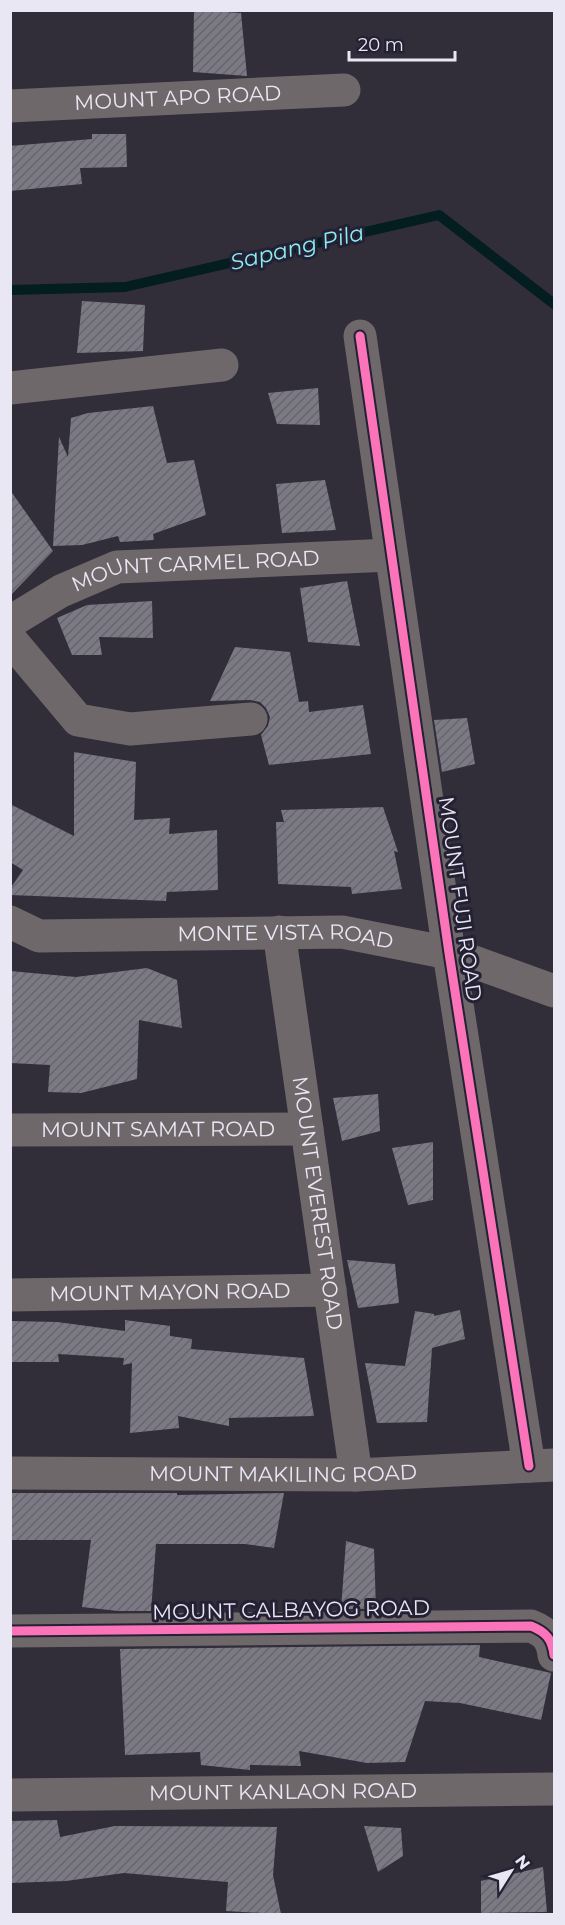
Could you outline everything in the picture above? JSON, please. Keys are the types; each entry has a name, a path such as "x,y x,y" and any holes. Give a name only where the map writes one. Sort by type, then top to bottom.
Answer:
{"street":[{"name":"MOUNT APO ROAD","path":"10,106 344,90"},
{"name":"MOUNT FUJI ROAD","path":"360,336 449,952 542,1466"},
{"path":"10,388 222,365"},
{"name":"MOUNT CARMEL ROAD","path":"10,622 61,591 117,567 391,555"},
{"path":"10,639 78,720 130,729 251,719"},
{"name":"MONTE VISTA ROAD","path":"10,921 39,936 342,932 449,952 555,990"},
{"name":"MOUNT EVEREST ROAD","path":"279,932 356,1475"},
{"name":"MOUNT SAMAT ROAD","path":"10,1130 307,1129"},
{"name":"MOUNT MAYON ROAD","path":"10,1295 330,1290"},
{"name":"MOUNT MAKILING ROAD","path":"10,1473 356,1475 542,1466"},
{"name":"MOUNT CALBAYOG ROAD","path":"10,1631 531,1626 544,1631 552,1642 555,1655"},
{"name":"MOUNT KANLAON ROAD","path":"10,1795 555,1789"}],"building":[{"path":"194,10 241,13 247,76 193,72"},
{"path":"92,134 126,134 127,167 80,168 82,184 10,191 10,146 92,139"},
{"path":"82,301 145,305 143,351 77,353"},
{"path":"318,388 320,425 277,424 268,393"},
{"path":"153,406 167,463 194,460 206,515 153,534 154,540 120,542 118,536 82,545 53,546 59,437 68,457 71,418 88,413"},
{"path":"325,480 336,530 282,533 276,484"},
{"path":"10,490 53,551 10,596"},
{"path":"347,581 360,646 308,642 300,588"},
{"path":"152,601 153,638 99,637 102,655 72,655 57,618 87,605"},
{"path":"235,647 290,652 299,702 308,701 309,712 363,705 371,754 269,765 261,735 268,726 270,717 266,708 260,702 250,700 210,701"},
{"path":"467,718 475,764 442,772 434,720"},
{"path":"74,752 136,762 134,820 170,818 169,834 217,830 218,890 167,892 166,901 10,895 10,889 23,870 10,862 10,804 74,836"},
{"path":"383,807 398,852 394,851 402,889 352,894 351,887 278,884 276,822 284,822 281,810"},
{"path":"147,968 177,980 182,1028 139,1020 137,1079 81,1093 48,1092 50,1065 10,1063 10,971 76,977"},
{"path":"378,1094 380,1131 342,1141 333,1098"},
{"path":"433,1142 433,1200 408,1205 392,1148"},
{"path":"347,1260 395,1264 399,1303 358,1308"},
{"path":"460,1310 465,1339 432,1348 427,1422 377,1423 365,1363 405,1366 415,1311 434,1314 434,1316"},
{"path":"125,1320 170,1326 170,1336 192,1339 191,1349 304,1358 314,1416 229,1418 229,1426 178,1416 179,1428 130,1433 132,1363 123,1365 124,1358 58,1354 59,1362 10,1362 10,1321 57,1322 125,1331"},
{"path":"10,1493 177,1493 177,1495 284,1493 274,1548 245,1544 156,1544 151,1611 118,1611 82,1607 91,1540 10,1540"},
{"path":"346,1541 374,1549 376,1609 341,1609"},
{"path":"480,1645 479,1657 551,1673 541,1720 460,1703 425,1701 405,1762 367,1763 299,1751 301,1766 250,1765 250,1770 201,1765 200,1752 125,1755 120,1649"},
{"path":"57,1820 60,1837 115,1826 277,1827 273,1875 281,1914 226,1911 228,1882 124,1873 66,1881 10,1883 10,1821"},
{"path":"364,1826 401,1828 403,1856 378,1872"},
{"path":"543,1867 547,1912 481,1913 481,1881"}],"waterway":[{"name":"Sapang Pila","path":"10,290 125,287 439,215 554,304"}],"cycle path":[{"path":"360,336 449,953 529,1466"},
{"path":"10,1631 531,1626 547,1637 554,1655"}]}
